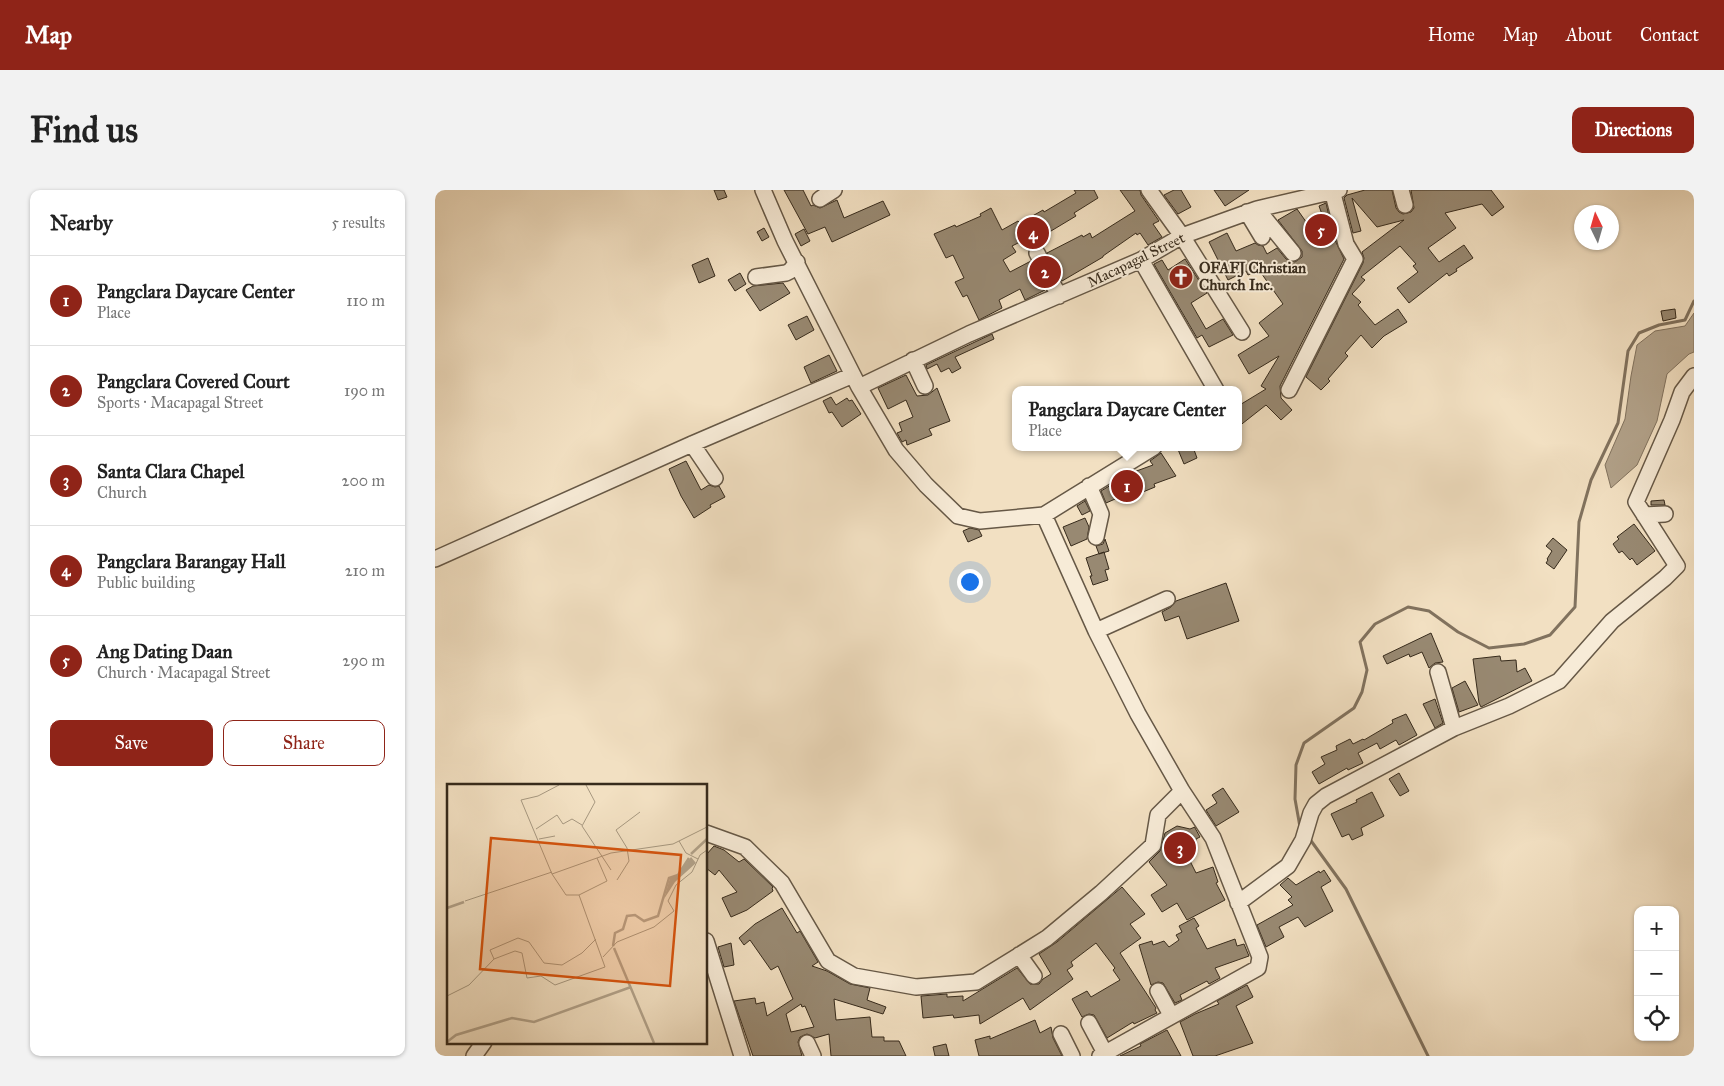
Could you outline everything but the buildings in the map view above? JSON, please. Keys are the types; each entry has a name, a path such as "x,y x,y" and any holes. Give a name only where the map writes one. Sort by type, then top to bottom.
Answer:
{"street":[{"path":"763,190 785,241 856,381 896,450 926,485 958,516 980,521 1044,515 1147,451"},
{"path":"820,199 834,190"},
{"path":"1149,190 1182,236 1242,332"},
{"path":"1401,190 1405,205"},
{"path":"1289,390 1355,259 1346,244 1334,191"},
{"name":"Macapagal Street","path":"435,559 692,444 913,360 1141,260 1182,236 1252,211 1334,191"},
{"path":"1252,211 1261,237"},
{"path":"1252,211 1293,253"},
{"path":"1037,253 1059,296"},
{"path":"1141,260 1214,386"},
{"path":"757,277 788,272 797,262"},
{"path":"913,360 925,386"},
{"path":"1238,903 1288,866 1303,840 1311,813 1316,804 1326,796 1454,728 1509,706 1559,681 1612,621 1677,566 1636,502 1672,420 1682,392 1694,376"},
{"path":"692,444 715,478"},
{"path":"1089,486 1101,514 1096,537"},
{"path":"1644,515 1665,514"},
{"path":"1044,515 1096,630 1138,714 1182,791 1213,838 1260,957 1258,968 1102,1055 1089,1023"},
{"path":"1096,630 1167,599"},
{"path":"1437,672 1454,728"},
{"path":"707,833 745,848 782,883 828,961 854,976 916,987 976,982 1047,938 1101,894 1153,846 1158,815 1182,791"},
{"path":"707,944 742,1056"},
{"path":"1019,955 1034,976"},
{"path":"1158,991 1171,1015"},
{"path":"1061,1034 1071,1056"},
{"path":"473,1056 482,1044"}],"shaded area":[{"path":"1694,313 1694,352 1689,354 1667,374 1657,421 1637,465 1611,488 1605,465 1625,419 1637,345 1655,331 1685,326"}],"waterway":[{"path":"1300,827 1295,799 1296,765 1304,743 1354,708 1362,692 1367,670 1360,642 1375,624 1408,607 1429,611 1458,632 1489,648 1524,644 1550,635 1575,607 1579,522 1591,480 1618,423 1628,351 1639,333 1659,325 1685,320 1694,301"},
{"path":"1309,838 1346,889 1428,1056"}],"place":[{"name":"Ang Dating Daan","path":"1321,230"},
{"name":"Pangclara Barangay Hall","path":"1033,233"},
{"name":"Pangclara Covered Court","path":"1045,272"},
{"name":"OFAFJ Christian Church Inc.","path":"1181,277"},
{"name":"Pangclara Daycare Center","path":"1127,486"},
{"name":"Santa Clara Chapel","path":"1180,848"}]}
